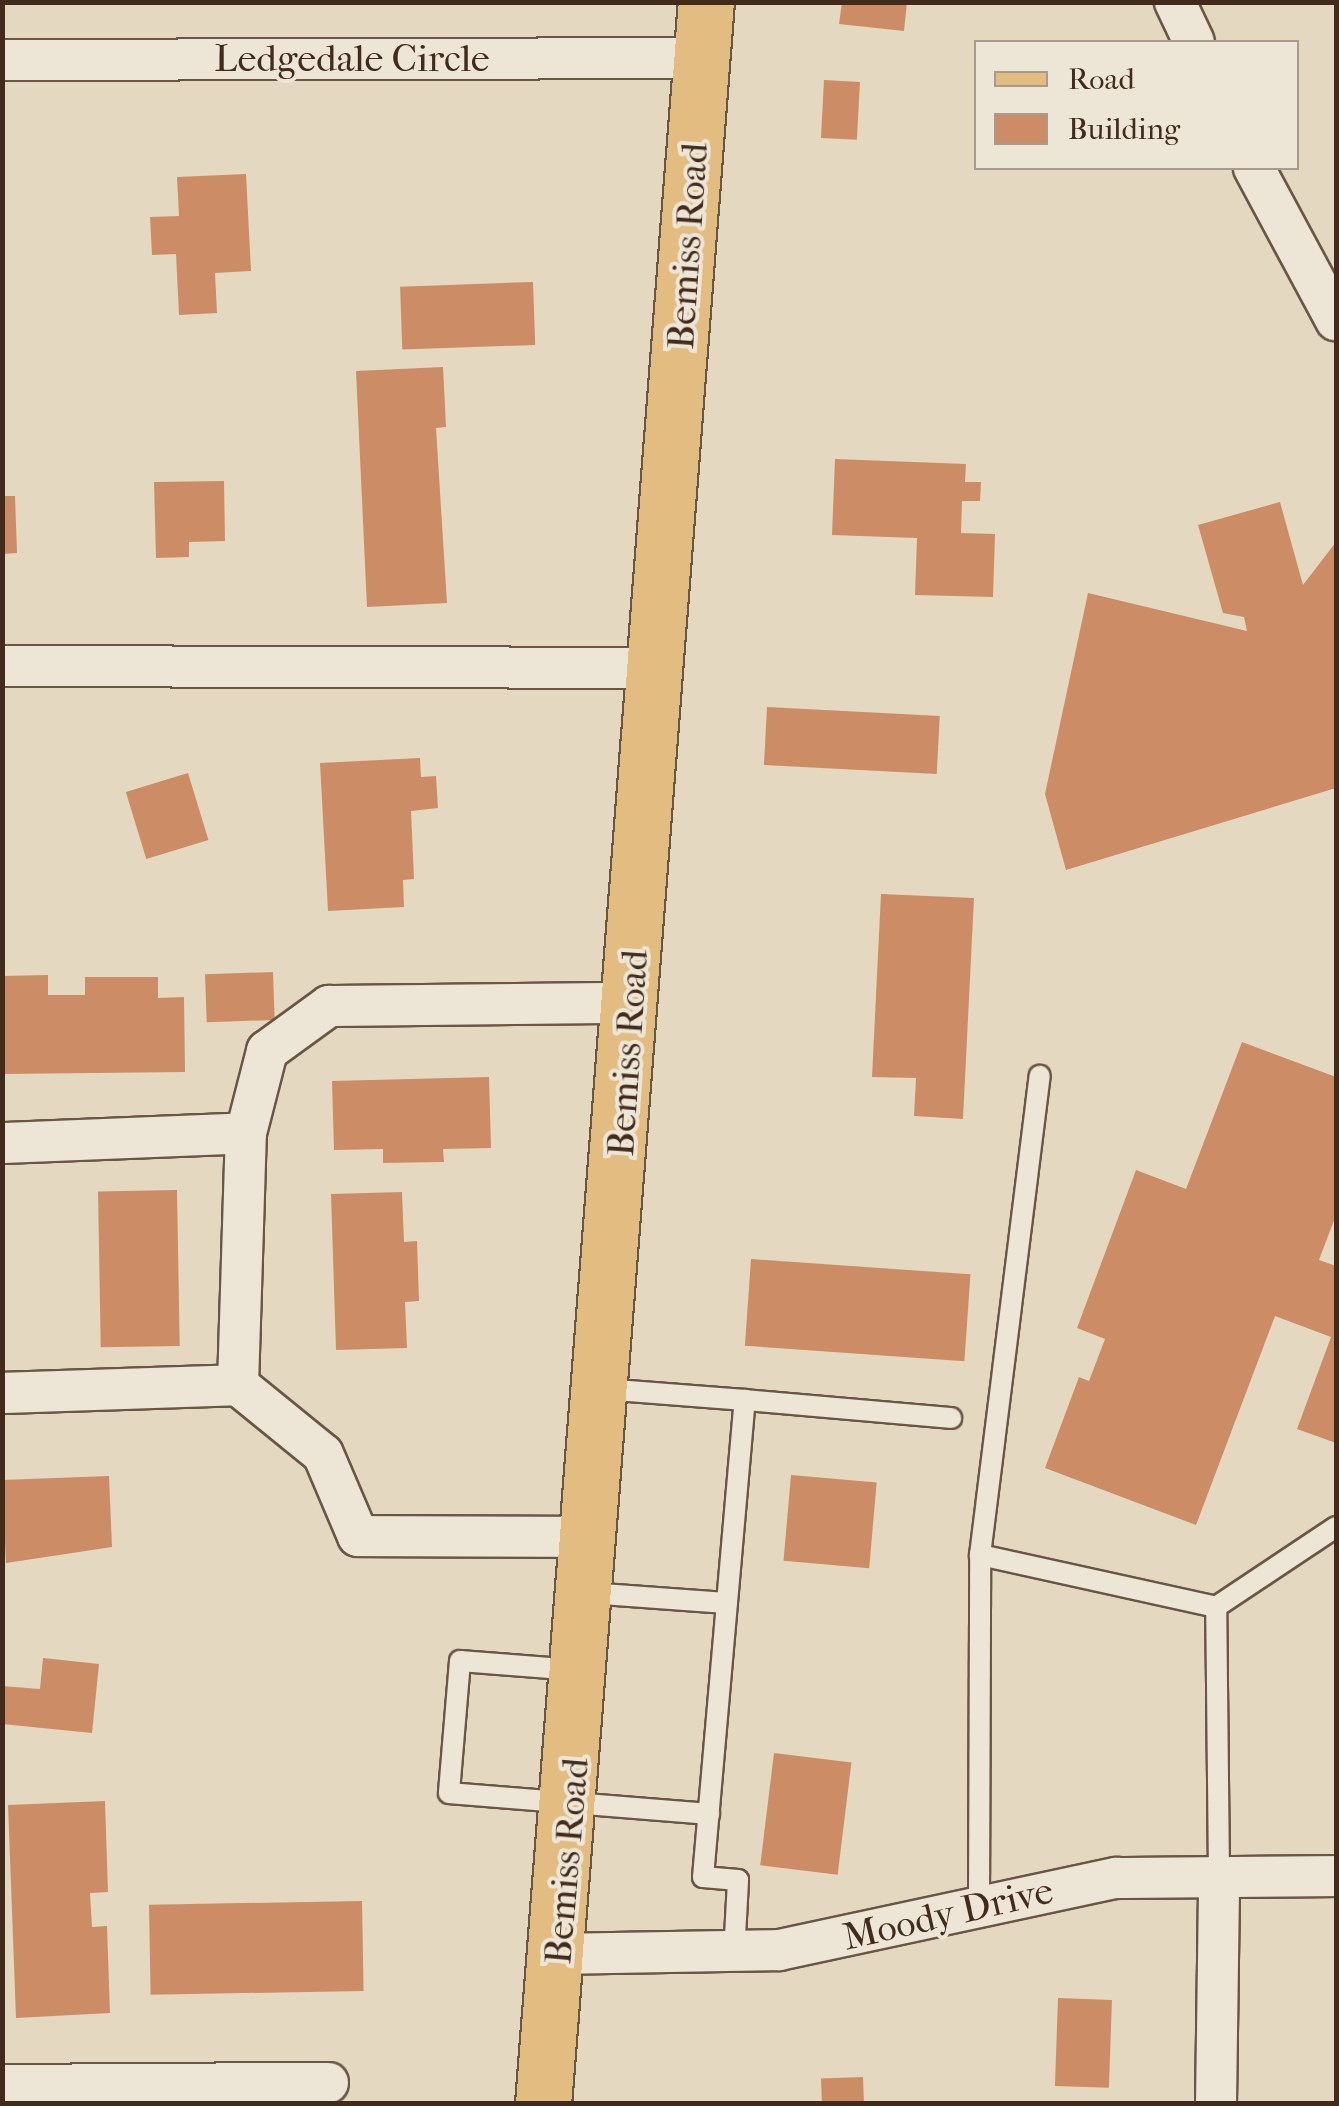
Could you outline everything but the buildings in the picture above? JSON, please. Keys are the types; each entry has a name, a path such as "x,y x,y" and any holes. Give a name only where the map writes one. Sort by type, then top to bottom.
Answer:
{"main road":[{"name":"Bemiss Road","path":"543,2104 572,1804 706,2"}],"street":[{"path":"1175,2 1193,40"},
{"name":"Ledgedale Circle","path":"2,60 702,58"},
{"path":"1255,170 1336,320"},
{"path":"2,666 657,668"},
{"path":"238,1385 246,1133 267,1051 329,1006 632,1003"},
{"path":"2,1143 246,1133"},
{"path":"2,1392 238,1385 324,1454 358,1536 591,1537"},
{"path":"1216,2104 1219,1876"},
{"name":"Moody Drive","path":"560,1954 734,1955 1116,1878 1336,1876"},
{"path":"2,2085 328,2083"}],"lane":[{"path":"979,1904 980,1555 1040,1076"},
{"path":"602,1388 951,1418"},
{"path":"734,1955 738,1880 703,1877 745,1400"},
{"path":"980,1555 1216,1607 1336,1527"},
{"path":"588,1592 727,1603"},
{"path":"1216,1607 1219,1876"},
{"path":"582,1670 460,1661 449,1793 709,1814"}]}
